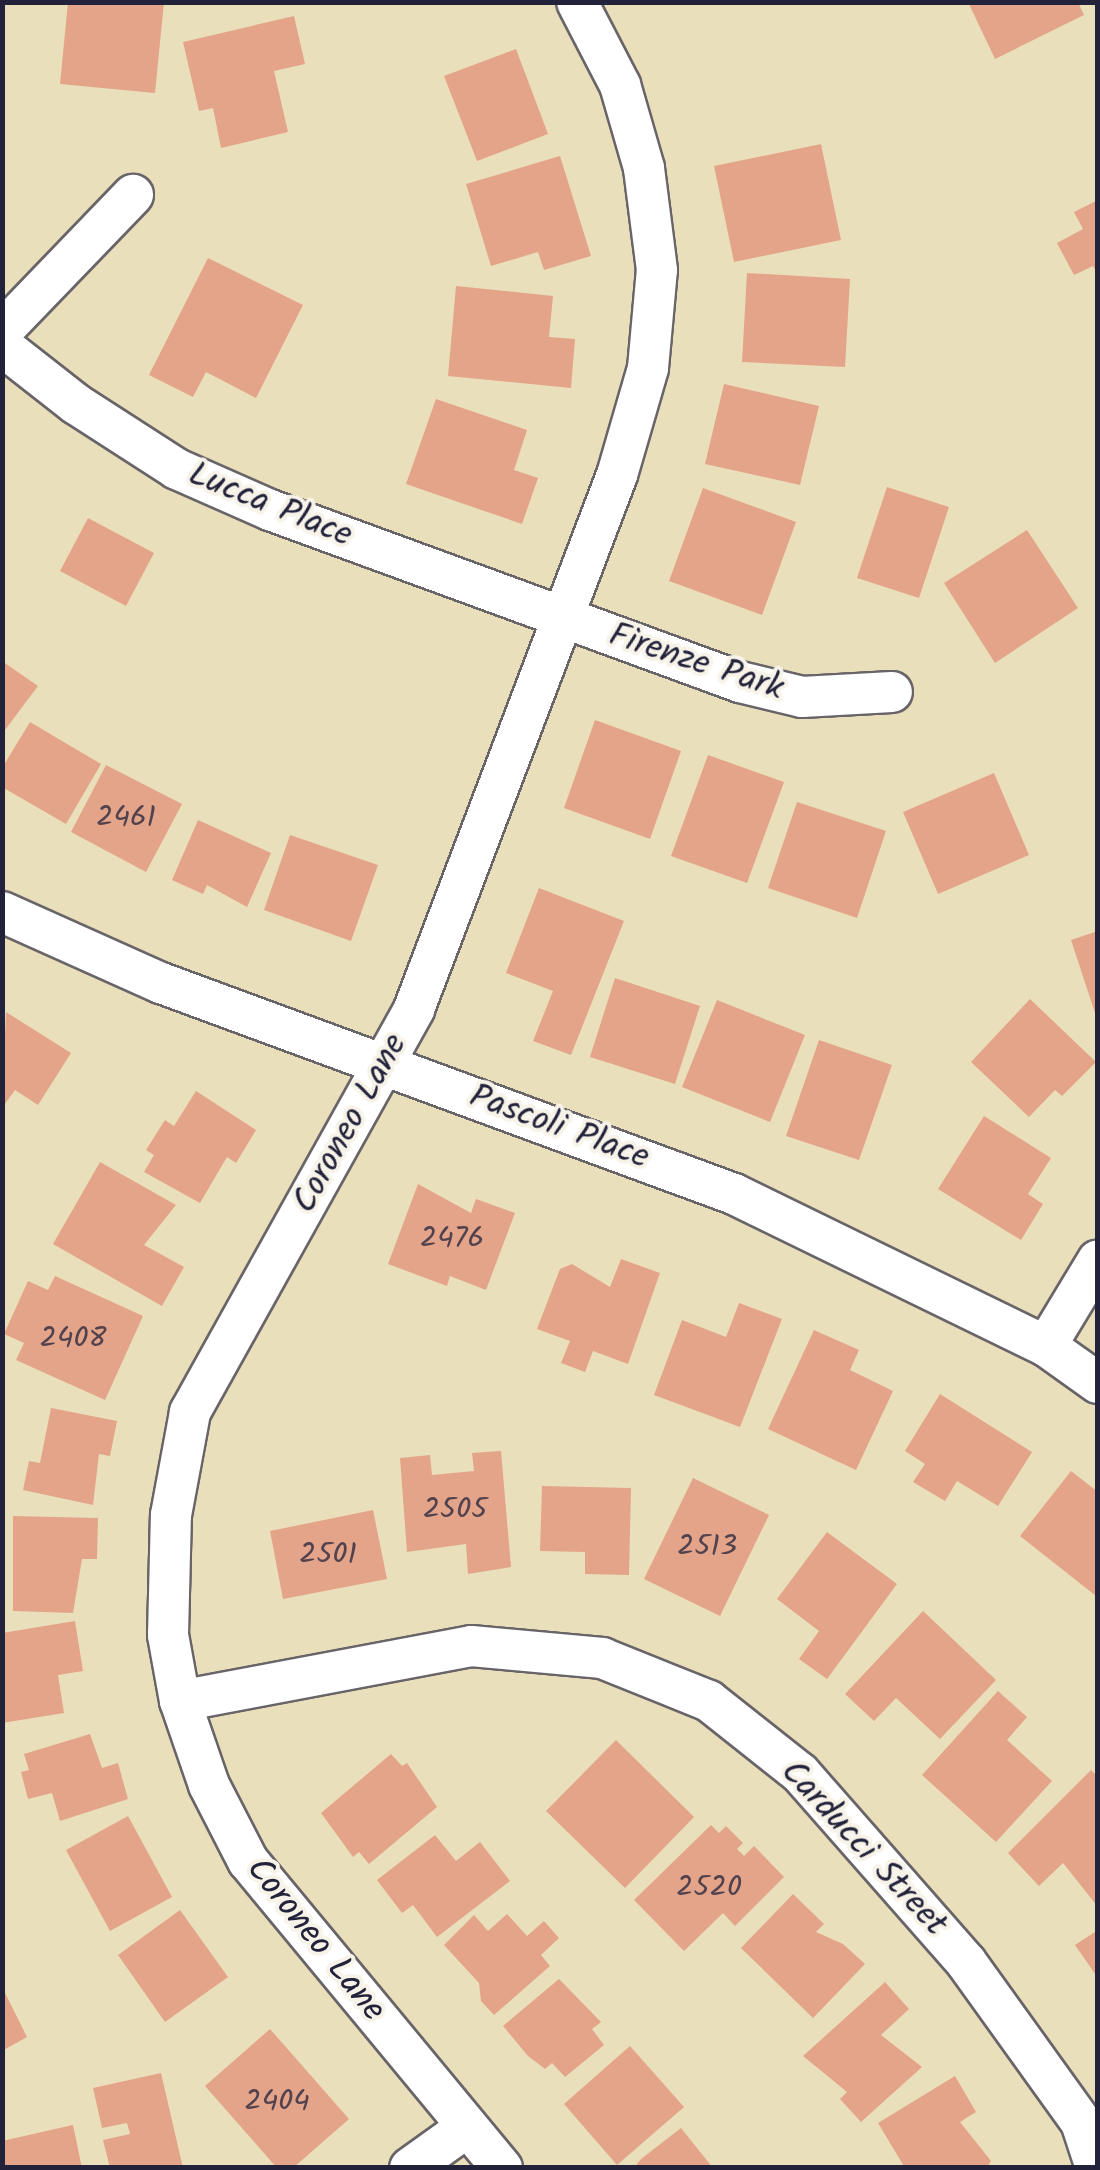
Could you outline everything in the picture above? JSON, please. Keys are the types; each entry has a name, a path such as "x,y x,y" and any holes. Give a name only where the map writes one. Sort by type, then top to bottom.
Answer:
{"street":[{"name":"Coroneo Lane","path":"502,2168 248,1861 209,1785 180,1702 168,1635 170,1536 190,1412 414,1009 617,475 648,368 657,270 644,168 625,102 577,2"},
{"path":"2,331 133,195"},
{"name":"Lucca Place","path":"2,346 76,404 177,469 562,618"},
{"name":"Firenze Park","path":"562,618 802,697 892,692"},
{"name":"Pascoli Place","path":"2,912 161,983 734,1194 1046,1346 1098,1384"},
{"path":"1046,1346 1098,1260"},
{"name":"Carducci Street","path":"180,1702 471,1646 602,1658 709,1702 800,1773 966,1962 1081,2122 1096,2168"},
{"path":"410,2168 468,2127"}],"building":[{"path":"68,2 164,2 155,93 60,84"},
{"path":"968,2 1078,2 1084,15 995,59"},
{"path":"294,16 305,64 274,71 288,132 221,148 213,108 199,111 183,42"},
{"path":"516,49 548,134 477,161 444,76"},
{"path":"821,144 841,240 734,262 714,166"},
{"path":"560,156 591,256 544,270 538,252 491,266 466,184"},
{"path":"1098,200 1098,275 1093,266 1074,275 1057,243 1083,229 1074,212"},
{"path":"208,258 303,305 256,398 206,372 193,397 149,375"},
{"path":"747,273 850,279 845,367 742,362"},
{"path":"456,286 553,296 549,337 575,339 571,388 448,376"},
{"path":"724,384 819,406 800,485 705,464"},
{"path":"436,399 527,430 514,470 538,478 522,524 406,484"},
{"path":"887,487 949,507 919,598 857,578"},
{"path":"703,488 796,522 762,615 669,581"},
{"path":"88,518 154,553 126,606 60,571"},
{"path":"1027,530 1078,608 995,663 944,583"},
{"path":"2,661 38,686 2,734"},
{"path":"595,720 681,751 650,839 564,808"},
{"path":"30,722 101,764 66,824 2,787 2,768"},
{"path":"708,755 784,782 747,883 671,856"},
{"path":"106,765 182,804 146,872 71,832"},
{"path":"994,773 1029,855 938,894 903,812"},
{"path":"797,802 886,831 857,918 768,888"},
{"path":"198,820 271,853 247,907 207,885 203,894 172,880"},
{"path":"290,835 378,865 351,941 264,910"},
{"path":"539,888 624,921 571,1055 533,1041 553,991 506,973"},
{"path":"1098,931 1098,1019 1097,1019 1071,940"},
{"path":"615,978 700,1006 675,1084 590,1057"},
{"path":"1030,999 1096,1062 1062,1096 1055,1090 1029,1117 971,1062"},
{"path":"717,1000 805,1035 770,1122 682,1087"},
{"path":"6,1012 71,1053 38,1105 15,1090 2,1108"},
{"path":"819,1040 892,1065 859,1160 786,1136"},
{"path":"196,1091 256,1130 236,1163 227,1157 200,1203 144,1172 154,1155 146,1150 165,1120 174,1126"},
{"path":"984,1116 1051,1158 1028,1194 1043,1204 1021,1240 938,1189"},
{"path":"100,1162 176,1205 144,1245 184,1267 162,1306 53,1244"},
{"path":"418,1184 471,1213 476,1199 515,1213 486,1290 450,1276 447,1286 388,1264"},
{"path":"621,1259 660,1273 628,1364 593,1351 585,1372 561,1363 570,1341 537,1329 560,1269 572,1264 610,1287"},
{"path":"55,1276 143,1316 105,1400 16,1360 24,1343 4,1334 28,1281 48,1290"},
{"path":"739,1303 782,1319 740,1427 654,1395 682,1320 726,1337"},
{"path":"814,1330 859,1350 850,1370 893,1391 856,1470 768,1429"},
{"path":"940,1394 1032,1452 998,1506 957,1481 945,1501 913,1482 925,1464 905,1451"},
{"path":"51,1408 117,1421 110,1456 99,1454 93,1505 23,1490 29,1461 40,1463"},
{"path":"501,1451 511,1567 468,1574 466,1544 407,1552 400,1458 430,1455 432,1475 474,1471 472,1453"},
{"path":"1071,1471 1098,1492 1096,1596 1020,1536"},
{"path":"693,1478 769,1515 720,1616 644,1579"},
{"path":"542,1486 631,1488 629,1575 585,1574 585,1552 540,1551"},
{"path":"373,1510 387,1579 283,1599 270,1531"},
{"path":"13,1516 98,1518 97,1559 82,1559 73,1613 13,1611"},
{"path":"827,1532 897,1584 827,1679 799,1659 819,1631 777,1599"},
{"path":"923,1611 996,1680 940,1739 896,1698 874,1721 845,1694"},
{"path":"75,1621 83,1671 58,1675 64,1713 2,1723 2,1633"},
{"path":"998,1691 1027,1717 1007,1740 1052,1781 996,1842 922,1775"},
{"path":"90,1734 102,1768 118,1763 128,1799 60,1821 52,1793 28,1799 21,1772 29,1770 24,1754"},
{"path":"616,1740 694,1817 625,1888 546,1811"},
{"path":"391,1754 402,1766 407,1763 437,1807 369,1864 359,1852 353,1857 321,1813"},
{"path":"1091,1770 1098,1777 1098,1907 1063,1863 1039,1886 1008,1853"},
{"path":"128,1816 172,1897 110,1931 66,1850"},
{"path":"711,1825 719,1833 726,1826 743,1843 737,1849 744,1856 754,1846 784,1877 735,1926 723,1913 684,1951 634,1900"},
{"path":"435,1835 456,1861 480,1842 510,1881 437,1937 413,1905 402,1913 377,1880"},
{"path":"793,1894 824,1924 816,1932 843,1944 865,1964 813,2018 741,1948"},
{"path":"180,1910 228,1977 165,2022 118,1955"},
{"path":"507,1914 527,1936 544,1921 559,1938 541,1955 550,1966 494,2015 481,2001 479,1983 444,1945 474,1915 488,1931"},
{"path":"1098,1930 1098,1978 1075,1945"},
{"path":"559,1979 601,2022 592,2029 604,2045 565,2077 552,2063 545,2069 528,2056 503,2026"},
{"path":"885,1982 909,2009 881,2035 922,2067 861,2122 840,2099 847,2092 803,2056"},
{"path":"2,1987 27,2037 2,2051"},
{"path":"270,2029 349,2119 293,2168 277,2168 205,2086"},
{"path":"630,2046 684,2107 617,2165 564,2104"},
{"path":"161,2073 183,2168 110,2168 103,2140 130,2134 127,2123 102,2128 93,2088"},
{"path":"955,2076 976,2112 960,2122 991,2161 987,2168 905,2168 878,2123"},
{"path":"73,2125 82,2168 2,2168 2,2141"},
{"path":"681,2128 713,2168 634,2168 641,2159"}]}
